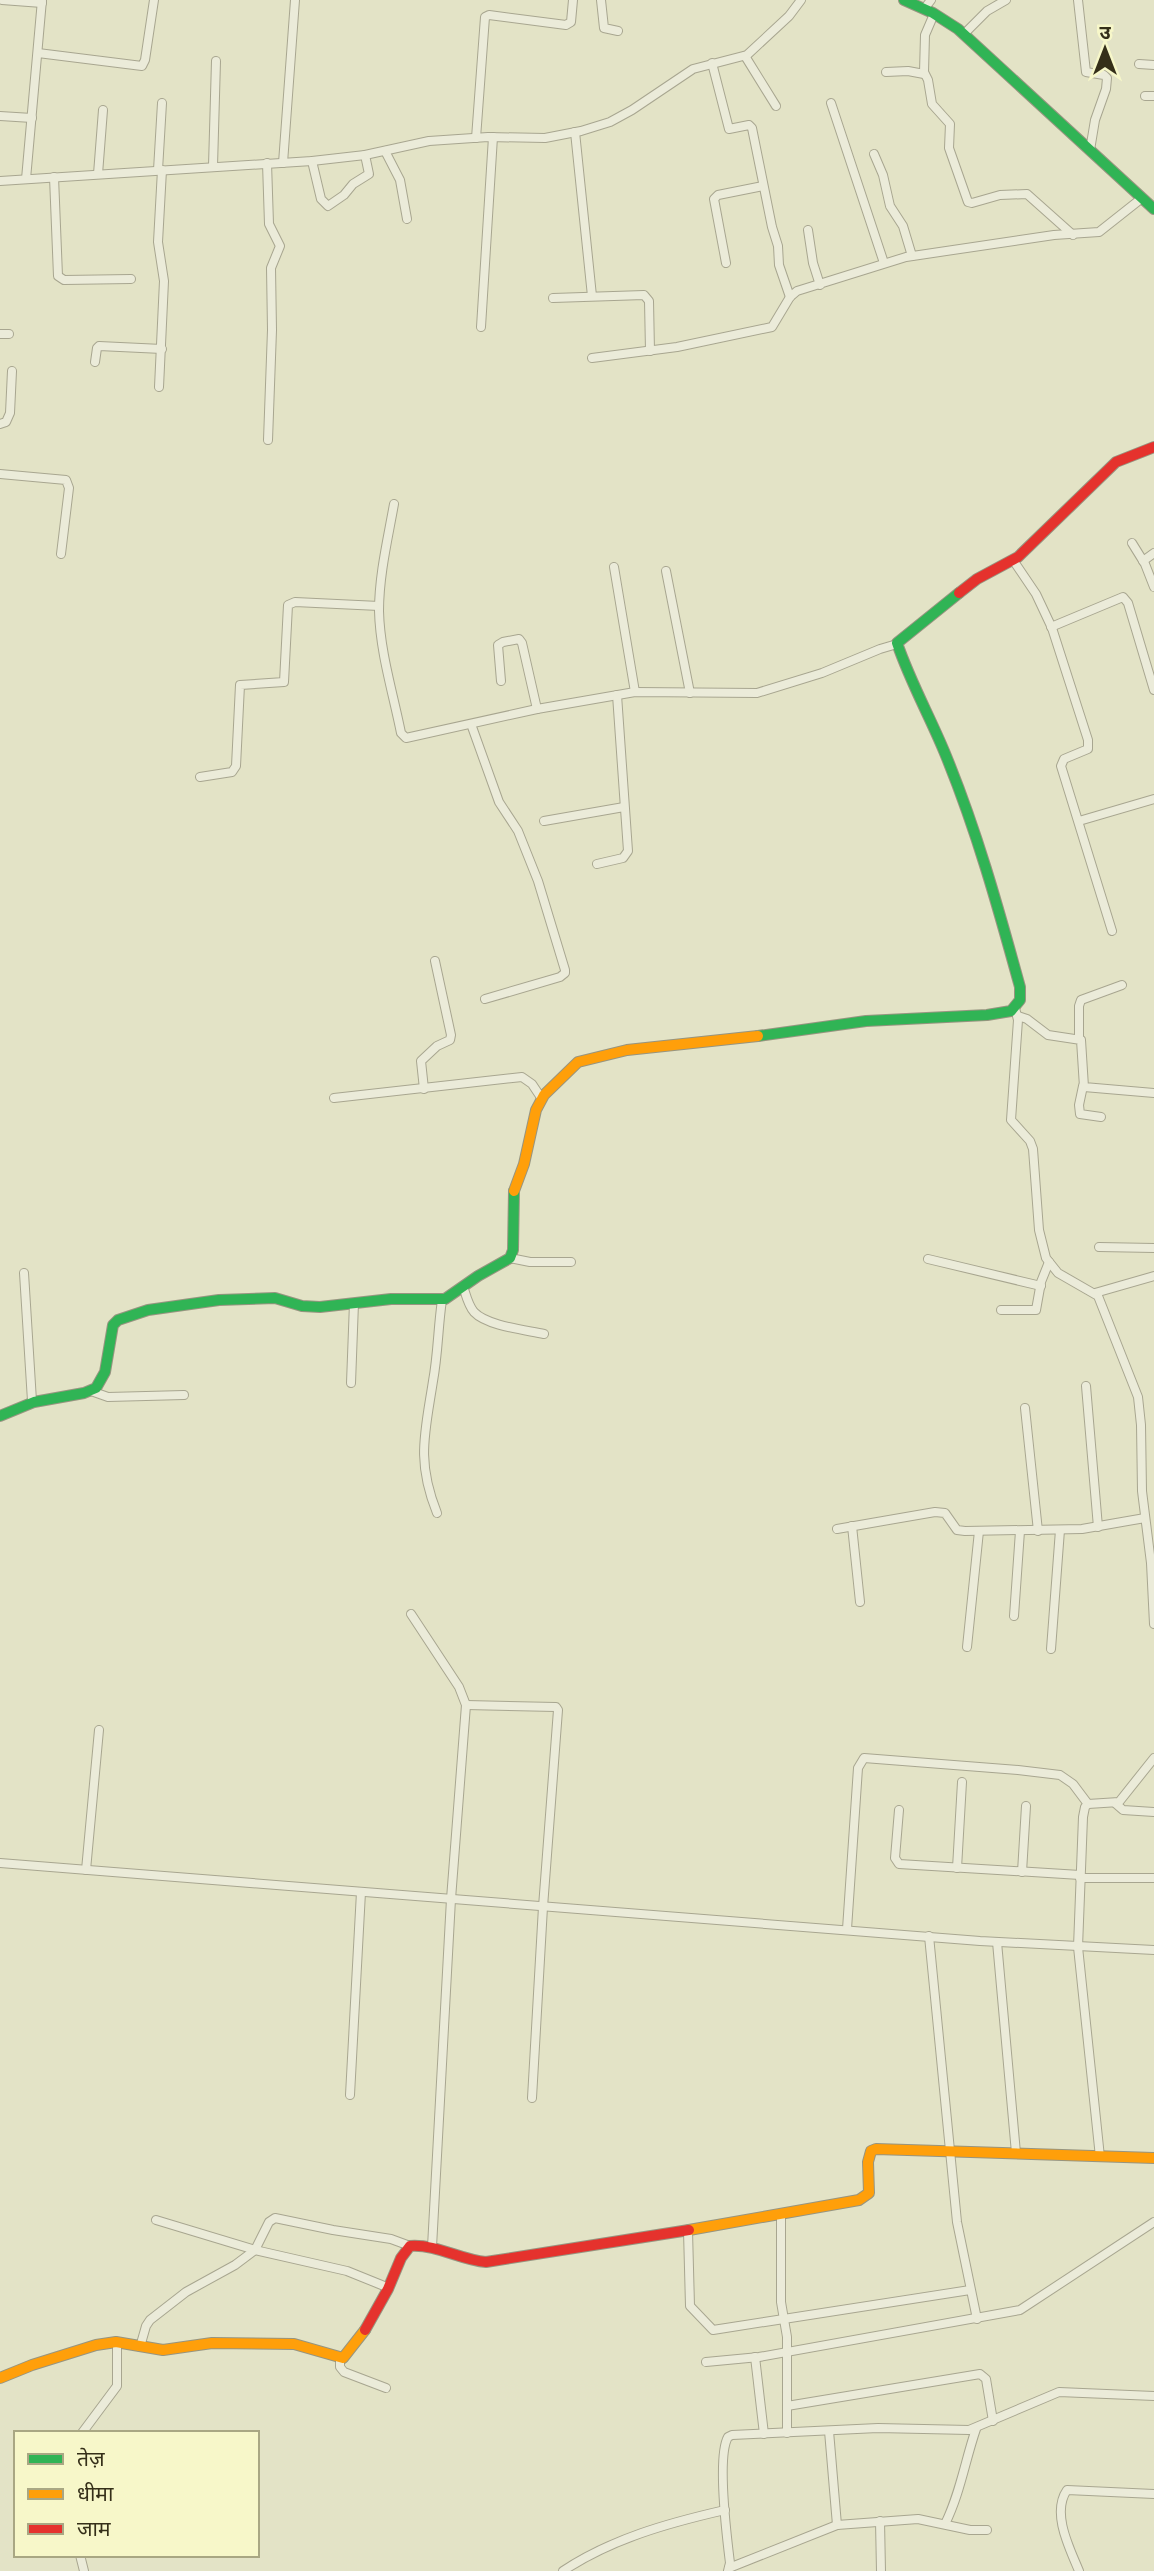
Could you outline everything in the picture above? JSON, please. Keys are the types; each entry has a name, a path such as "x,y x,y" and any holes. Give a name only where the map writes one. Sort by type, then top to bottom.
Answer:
{"street":[{"path":"2,0 42,2 26,179"},
{"path":"38,53 142,66 154,0"},
{"path":"283,163 295,0"},
{"path":"476,138 485,17 489,15 566,24 571,22 573,0"},
{"path":"601,0 604,28 618,31"},
{"path":"0,181 312,161 365,155 429,141 493,137 576,137 610,122 693,69 747,59 801,0"},
{"path":"904,0 964,34 1090,149 1136,203 1154,209"},
{"path":"964,34 987,11 1006,0"},
{"path":"1078,0 1086,71 1107,78 1090,149"},
{"path":"929,14 924,74 928,80 932,104 950,124 949,148 968,202 1000,194 1027,194 1073,235"},
{"path":"747,59 776,106"},
{"path":"213,166 216,61"},
{"path":"1139,64 1154,65"},
{"path":"713,67 729,129 749,125 752,128 778,246 779,265 790,297"},
{"path":"886,72 908,71 924,74"},
{"path":"159,387 164,281 158,222 162,103"},
{"path":"831,103 884,263"},
{"path":"98,174 103,110"},
{"path":"0,116 32,118"},
{"path":"481,327 493,137"},
{"path":"576,137 592,296"},
{"path":"385,150 400,180 407,219"},
{"path":"874,154 890,206 903,226 912,256"},
{"path":"312,161 321,200 328,206 369,174 365,155"},
{"path":"267,163 269,224 280,246 271,268 268,440"},
{"path":"54,177 58,276 64,280 131,279"},
{"path":"726,263 714,199 718,195 763,186"},
{"path":"592,358 698,344 772,327 790,297 797,291 912,256 1054,235 1099,232 1136,203"},
{"path":"808,230 813,263 820,285"},
{"path":"552,298 640,295 647,298 650,351"},
{"path":"95,362 99,346 162,349"},
{"path":"0,424 6,422 10,413 12,372"},
{"path":"394,504 379,607 383,646 402,736 409,738 537,709 635,692 757,693 822,673 897,644 977,579 1013,560 1085,495 1116,462 1154,447"},
{"path":"0,474 66,480 69,488 61,554"},
{"path":"1132,542 1154,587"},
{"path":"1143,561 1154,553"},
{"path":"1013,560 1036,594 1051,627 1090,744 1088,749 1064,759 1061,766 1112,931"},
{"path":"614,567 635,692"},
{"path":"667,571 690,693"},
{"path":"1051,627 1123,597 1128,603 1154,690"},
{"path":"200,777 232,772 236,766 240,685 284,682 288,605 295,602 379,607"},
{"path":"501,681 498,646 503,642 519,639 537,709"},
{"path":"897,644 908,676 944,751 987,866 1019,982 1012,1120 1033,1149 1039,1230 1049,1262 1066,1278 1095,1293 1138,1397 1154,1624"},
{"path":"597,864 627,856 617,695"},
{"path":"471,724 499,802 518,831 538,881 565,970 565,974 560,977 485,999"},
{"path":"1079,821 1154,799"},
{"path":"544,821 624,807"},
{"path":"424,1089 421,1061 437,1046 450,1040 451,1035 435,961"},
{"path":"1101,1117 1080,1114 1083,1086 1079,1006 1081,1000 1122,985"},
{"path":"0,1416 32,1401 91,1391 100,1384 106,1370 112,1325 130,1315 151,1310 261,1298 282,1299 313,1307 388,1299 442,1300 510,1258 513,1250 513,1193 524,1164 536,1110 562,1076 578,1062 610,1053 699,1044 866,1021 1017,1012 1048,1035 1079,1038"},
{"path":"334,1098 522,1077 533,1084 542,1099"},
{"path":"1083,1086 1154,1093"},
{"path":"1099,1247 1154,1248"},
{"path":"510,1258 545,1263 571,1262"},
{"path":"928,1259 1041,1286"},
{"path":"1001,1310 1035,1311 1049,1262"},
{"path":"24,1273 32,1401"},
{"path":"1095,1293 1154,1276"},
{"path":"463,1286 470,1305 478,1315 507,1326 544,1334"},
{"path":"437,1513 425,1479 423,1450 424,1429 434,1380 442,1300"},
{"path":"351,1384 354,1303"},
{"path":"1086,1386 1097,1527"},
{"path":"91,1391 108,1397 184,1395"},
{"path":"1025,1408 1038,1531"},
{"path":"837,1529 941,1512 948,1516 957,1530 979,1531 1060,1530 1097,1527 1145,1518"},
{"path":"852,1526 860,1602"},
{"path":"1051,1649 1060,1530"},
{"path":"967,1647 979,1531"},
{"path":"1014,1616 1020,1531"},
{"path":"411,1614 458,1687 466,1705 451,1899 432,2247"},
{"path":"466,1705 552,1707 558,1710 532,2098"},
{"path":"86,1870 99,1730"},
{"path":"847,1929 858,1768 864,1758 1060,1775 1073,1784 1088,1804"},
{"path":"1088,1804 1115,1803 1124,1797 1154,1758"},
{"path":"957,1868 962,1782"},
{"path":"1115,1803 1124,1810 1154,1812"},
{"path":"1088,1804 1083,1817 1078,1947 1100,2157"},
{"path":"1022,1872 1026,1806"},
{"path":"899,1810 895,1858 896,1862 903,1865 1080,1877 1154,1878"},
{"path":"0,1863 998,1942 1154,1950"},
{"path":"350,2095 361,1892"},
{"path":"929,1936 957,2222 977,2319"},
{"path":"998,1942 1016,2153"},
{"path":"140,2347 144,2330 150,2320 186,2292 235,2265 255,2250 269,2222 277,2217 333,2230 391,2239 410,2246 432,2247 468,2261 486,2262 688,2231 864,2199 869,2193 869,2155 876,2149 1154,2158"},
{"path":"781,2215 781,2302 786,2352 787,2433"},
{"path":"156,2220 255,2250 347,2271 389,2288"},
{"path":"706,2362 786,2352 1014,2312 1030,2305 1154,2222"},
{"path":"688,2231 690,2306 710,2329 970,2290"},
{"path":"340,2358 349,2352 389,2288 403,2254 410,2246"},
{"path":"0,2378 96,2345 117,2342 163,2350 212,2343 293,2344 340,2358"},
{"path":"83,2431 117,2386 117,2342"},
{"path":"755,2357 764,2434"},
{"path":"340,2358 340,2367 344,2372 386,2388"},
{"path":"787,2406 980,2374 986,2379 993,2421"},
{"path":"986,2530 970,2530 918,2519 837,2525 729,2570 724,2447 728,2438 764,2434 878,2428 961,2431 976,2428 1065,2391 1154,2396"},
{"path":"945,2524 957,2498 965,2459 976,2428"},
{"path":"829,2431 837,2525"},
{"path":"1079,2571 1063,2533 1062,2502 1067,2490 1154,2494"},
{"path":"563,2571 607,2547 646,2531 725,2510"},
{"path":"880,2521 881,2571"}],"traffic: fast":[{"path":"904,0 933,13 958,29 1154,209"},
{"path":"758,1036 866,1021 987,1015 1011,1011 1020,1000 1020,987 966,809 897,643 959,593"},
{"path":"0,1416 34,1402 84,1393 96,1388 105,1372 113,1325 118,1320 148,1310 219,1300 275,1298 302,1306 320,1307 391,1299 445,1299 510,1258 513,1250 514,1191"}],"traffic: slow":[{"path":"514,1191 524,1164 536,1110 544,1095 578,1062 627,1050 758,1036"},
{"path":"689,2230 859,2200 869,2193 868,2162 871,2151 876,2149 1154,2158"},
{"path":"0,2378 96,2345 116,2342 163,2350 212,2343 294,2344 343,2358 365,2330"}],"traffic: jam":[{"path":"959,593 977,579 1018,557 1116,462 1154,447"},
{"path":"365,2330 388,2289 401,2258 410,2246 430,2247 486,2262 689,2230"}]}
